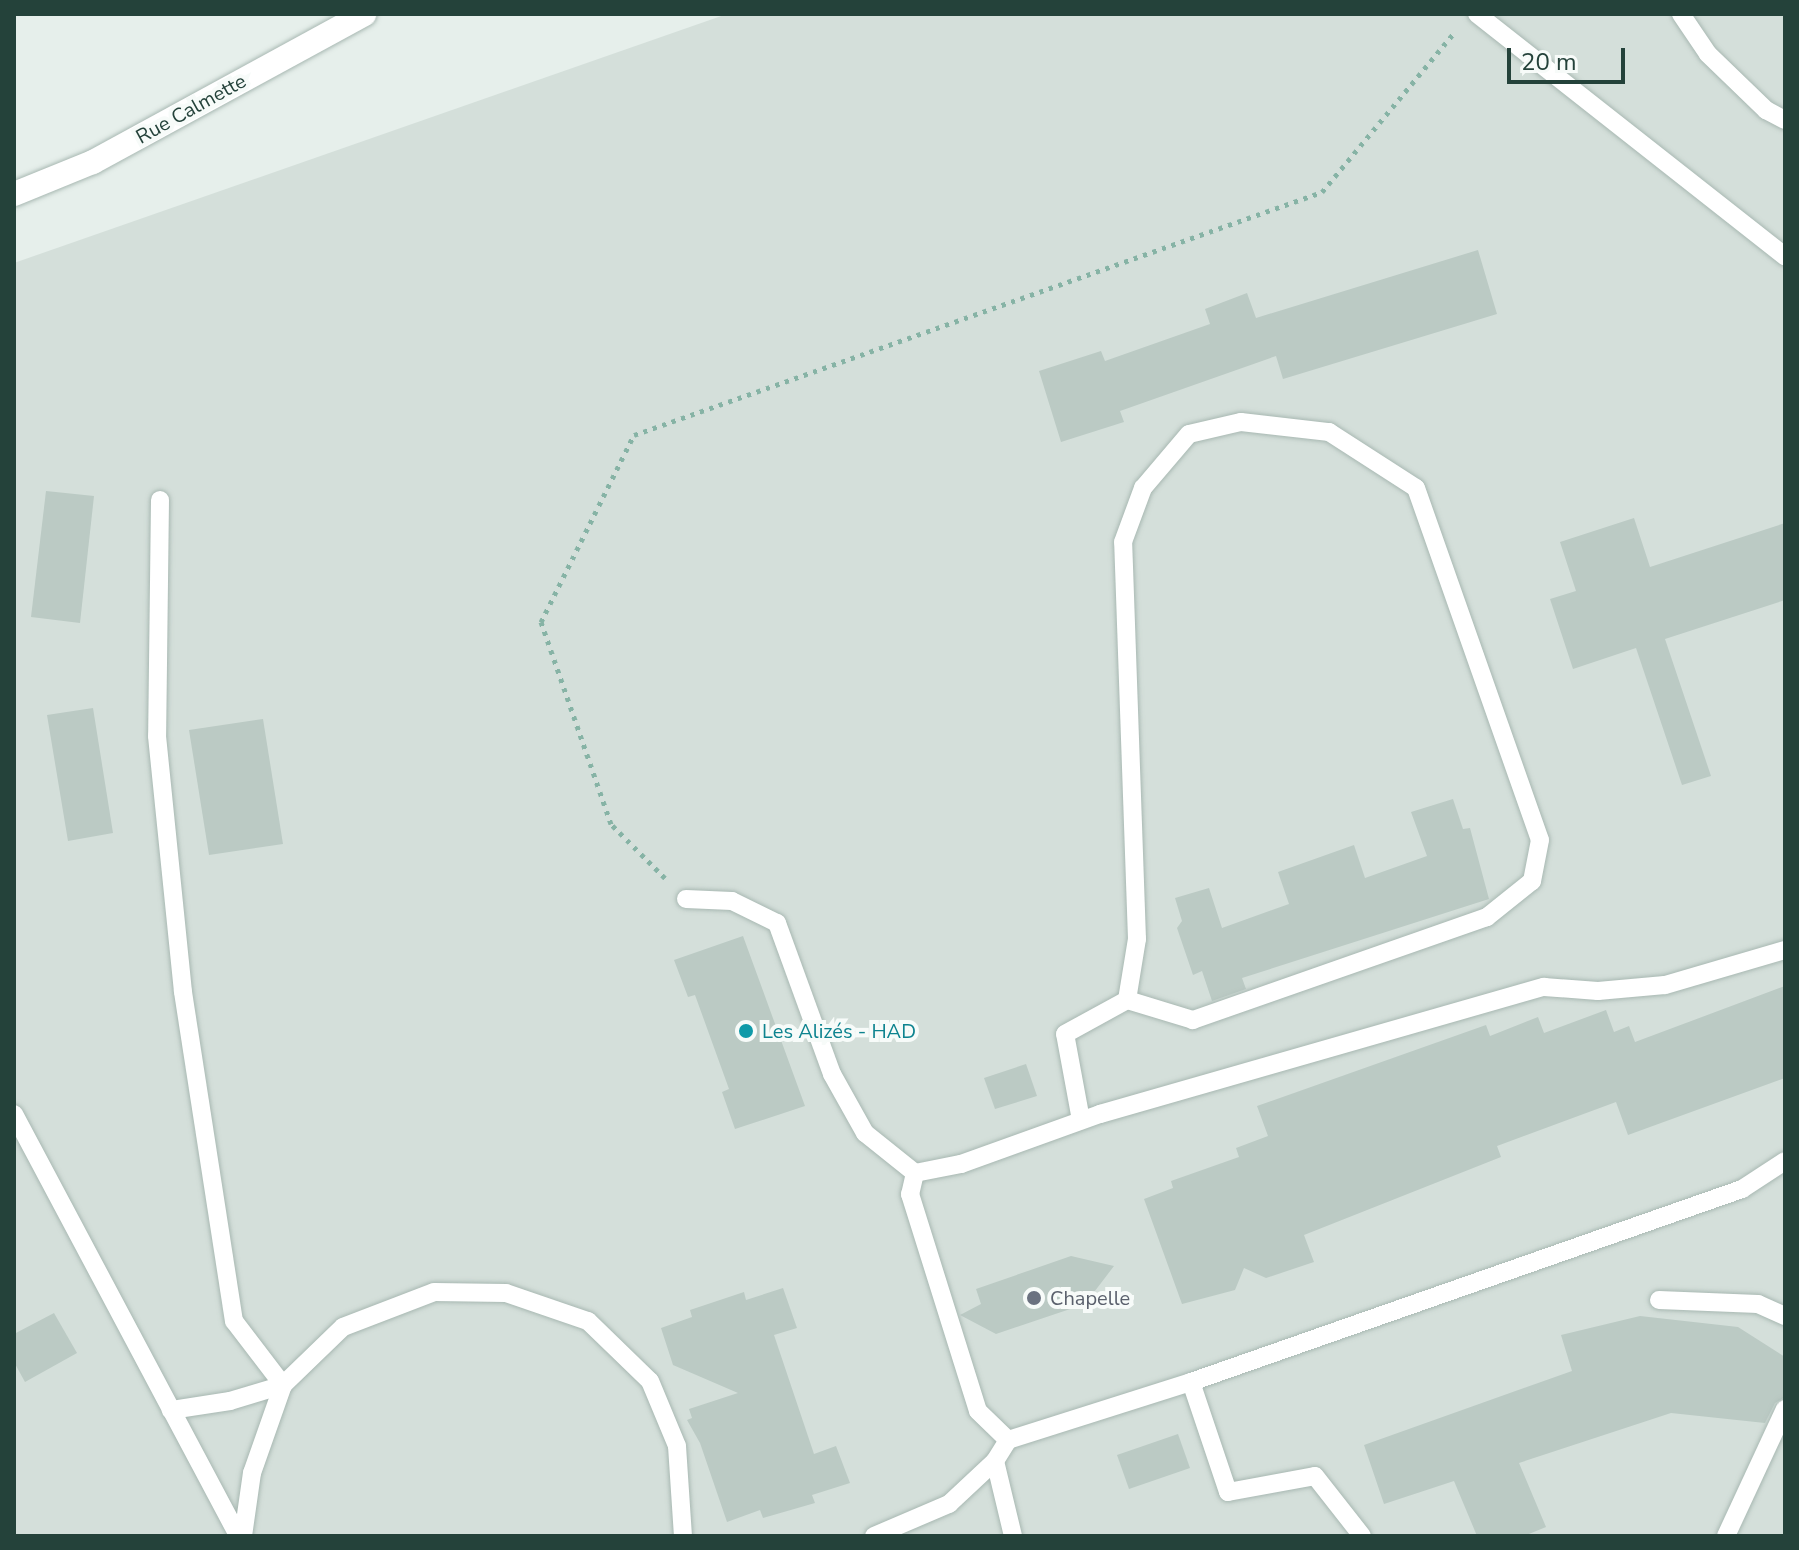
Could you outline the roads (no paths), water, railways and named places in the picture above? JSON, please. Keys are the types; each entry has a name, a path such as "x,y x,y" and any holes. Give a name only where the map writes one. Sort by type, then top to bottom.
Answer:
{"street":[{"name":"Rue Calmette","path":"14,194 93,162 364,14"}],"lane":[{"path":"1477,14 1781,245"},
{"path":"1681,14 1708,54 1766,110 1785,120"},
{"path":"1081,1120 1065,1034 1127,1000 1193,1020 1487,917 1532,881 1540,840 1416,488 1329,432 1241,422 1189,434 1143,488 1123,542 1137,939 1127,1000"},
{"path":"160,500 157,736 183,992 234,1321 283,1385"},
{"path":"686,899 732,901 777,923 832,1074 865,1133 915,1173 961,1164 1081,1120 1544,987 1598,991 1665,985 1785,950"},
{"path":"14,1114 240,1536"},
{"path":"874,1536 949,1504 995,1461 1008,1440 1191,1382 1742,1189 1785,1161"},
{"path":"915,1173 910,1194 973,1397 978,1411 1008,1440"},
{"path":"240,1536 252,1473 283,1385 343,1327 434,1292 506,1293 588,1321 650,1381 677,1446 683,1536"},
{"path":"1659,1300 1758,1304 1785,1316"},
{"path":"1191,1382 1228,1492 1315,1476 1362,1536"},
{"path":"171,1410 230,1401 283,1385"},
{"path":"1726,1536 1785,1409"},
{"path":"995,1461 1013,1536"}],"place":[{"name":"Les Alizés - HAD","path":"746,1031"},
{"name":"Chapelle","path":"1034,1298"}]}
